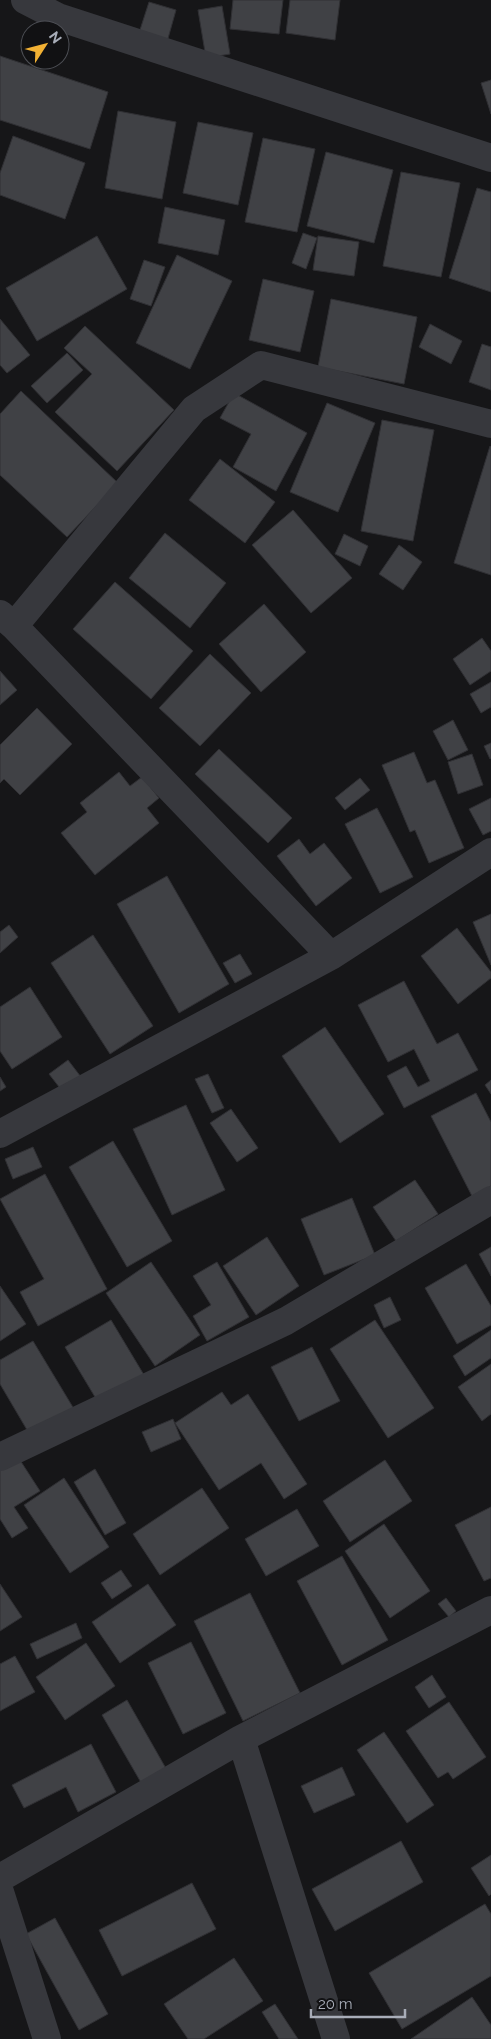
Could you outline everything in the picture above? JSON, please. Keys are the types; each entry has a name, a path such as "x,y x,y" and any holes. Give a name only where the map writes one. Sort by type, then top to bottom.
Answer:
{"street":[{"path":"25,0 58,17 491,158"},
{"path":"331,956 7,620 194,410 260,365 491,424"},
{"path":"0,1134 331,956 491,852"},
{"path":"0,1457 286,1320 491,1200"},
{"path":"0,1878 240,1739 491,1610"},
{"path":"240,1739 336,2039"},
{"path":"0,1892 46,2039"}],"building":[{"path":"233,0 283,0 279,34 230,29"},
{"path":"290,0 340,0 335,40 286,33"},
{"path":"149,2 176,10 167,42 139,33"},
{"path":"222,6 230,54 206,58 198,10"},
{"path":"0,56 20,63 20,70 42,70 108,92 90,149 0,120"},
{"path":"491,80 491,114 481,83"},
{"path":"118,111 176,122 162,199 105,188"},
{"path":"198,122 253,133 238,205 183,193"},
{"path":"13,136 85,163 65,219 0,195 0,173"},
{"path":"263,138 315,149 297,232 245,222"},
{"path":"326,152 393,170 374,243 307,226"},
{"path":"401,172 460,183 441,277 383,266"},
{"path":"477,188 491,192 491,292 449,278"},
{"path":"165,207 225,220 218,255 158,243"},
{"path":"303,233 317,238 306,269 292,263"},
{"path":"97,236 127,289 37,341 6,288"},
{"path":"318,236 359,242 354,276 313,270"},
{"path":"177,255 232,281 190,369 136,343"},
{"path":"144,260 165,267 151,306 130,299"},
{"path":"263,279 314,291 300,352 249,340"},
{"path":"331,299 417,317 404,384 318,367"},
{"path":"0,319 30,355 7,373 0,365"},
{"path":"430,324 462,341 451,364 419,347"},
{"path":"85,326 174,410 117,471 55,412 92,374 64,348"},
{"path":"482,344 491,347 491,390 469,382"},
{"path":"67,353 83,370 47,403 31,386"},
{"path":"21,391 118,483 67,537 0,475 0,414"},
{"path":"234,393 307,433 276,491 233,467 251,434 220,418"},
{"path":"327,403 375,423 338,512 290,492"},
{"path":"382,420 434,430 413,541 361,531"},
{"path":"491,447 491,575 454,563"},
{"path":"220,459 275,502 245,543 189,500"},
{"path":"293,510 352,578 311,613 252,545"},
{"path":"165,533 226,583 190,628 129,578"},
{"path":"344,534 368,546 360,566 335,554"},
{"path":"399,545 422,562 403,590 379,574"},
{"path":"115,582 193,651 151,699 73,629"},
{"path":"264,604 306,652 261,692 219,644"},
{"path":"482,638 491,651 491,671 470,685 453,659"},
{"path":"210,654 251,693 200,746 159,708"},
{"path":"0,671 17,690 0,705"},
{"path":"491,682 491,707 481,713 470,694"},
{"path":"37,708 72,744 20,795 4,779 0,783 0,745"},
{"path":"453,720 468,750 448,760 433,731"},
{"path":"491,743 491,758 490,759 484,746"},
{"path":"219,749 292,818 268,843 195,774"},
{"path":"414,752 427,783 435,780 464,848 429,863 415,830 410,832 382,765"},
{"path":"472,754 483,785 458,794 448,762"},
{"path":"119,772 130,786 142,777 159,798 147,808 159,823 95,875 61,833 87,812 80,803"},
{"path":"360,778 370,790 345,810 335,798"},
{"path":"491,798 491,831 483,835 469,809"},
{"path":"377,808 413,877 380,893 345,824"},
{"path":"299,839 310,854 324,843 352,878 316,906 277,856"},
{"path":"167,876 229,984 179,1013 117,904"},
{"path":"491,914 491,965 473,922"},
{"path":"9,925 18,937 0,953 0,932"},
{"path":"457,928 491,972 491,978 458,1004 421,956"},
{"path":"93,935 153,1026 110,1054 51,963"},
{"path":"240,954 252,974 235,983 223,963"},
{"path":"404,981 437,1044 458,1033 478,1070 404,1108 387,1076 406,1066 418,1087 430,1081 414,1049 388,1062 358,1005"},
{"path":"30,987 62,1037 12,1069 0,1051 0,1007"},
{"path":"325,1027 384,1114 340,1143 282,1056"},
{"path":"68,1060 81,1077 63,1092 49,1074"},
{"path":"208,1074 224,1108 212,1113 195,1079"},
{"path":"0,1077 6,1087 0,1091"},
{"path":"491,1080 491,1094 485,1085"},
{"path":"476,1093 491,1122 491,1186 472,1196 431,1116"},
{"path":"186,1105 225,1190 172,1215 133,1129"},
{"path":"231,1109 258,1148 237,1162 210,1123"},
{"path":"113,1141 172,1241 127,1267 69,1167"},
{"path":"33,1147 42,1167 13,1179 5,1159"},
{"path":"45,1174 107,1289 38,1326 20,1292 44,1279 0,1199"},
{"path":"415,1180 438,1214 396,1241 373,1207"},
{"path":"352,1198 375,1255 324,1275 301,1219"},
{"path":"267,1237 299,1286 256,1315 223,1266"},
{"path":"491,1247 491,1276 479,1254"},
{"path":"151,1262 200,1335 155,1366 106,1293"},
{"path":"217,1262 249,1317 207,1341 193,1316 211,1305 193,1276"},
{"path":"466,1264 491,1306 491,1325 457,1344 425,1288"},
{"path":"0,1286 26,1324 0,1341"},
{"path":"390,1297 401,1320 384,1328 374,1305"},
{"path":"111,1320 144,1375 98,1402 65,1347"},
{"path":"375,1320 434,1408 388,1438 330,1349"},
{"path":"491,1330 491,1358 465,1376 453,1356"},
{"path":"33,1341 74,1409 30,1435 0,1384 0,1360"},
{"path":"312,1347 340,1401 299,1421 271,1367"},
{"path":"491,1364 491,1414 482,1421 458,1387"},
{"path":"222,1392 231,1405 248,1394 307,1484 284,1499 261,1463 219,1490 175,1423"},
{"path":"173,1419 181,1439 151,1452 142,1432"},
{"path":"18,1457 40,1491 14,1507 28,1528 12,1538 0,1519 0,1469"},
{"path":"385,1460 412,1501 350,1542 323,1501"},
{"path":"95,1469 126,1523 105,1535 74,1482"},
{"path":"64,1478 109,1547 70,1573 24,1505"},
{"path":"202,1488 229,1528 160,1575 133,1534"},
{"path":"491,1507 491,1578 484,1581 455,1525"},
{"path":"297,1509 319,1546 266,1576 245,1539"},
{"path":"384,1524 430,1591 390,1618 345,1551"},
{"path":"342,1556 388,1640 342,1665 297,1581"},
{"path":"121,1570 132,1586 112,1599 101,1583"},
{"path":"0,1584 22,1617 0,1631"},
{"path":"148,1584 176,1625 120,1663 92,1622"},
{"path":"250,1593 300,1693 243,1721 194,1621"},
{"path":"446,1598 456,1611 449,1617 438,1604"},
{"path":"76,1623 82,1638 37,1659 30,1644"},
{"path":"191,1642 226,1713 183,1734 148,1663"},
{"path":"86,1643 115,1686 65,1720 36,1677"},
{"path":"15,1656 35,1692 0,1711 0,1664"},
{"path":"432,1675 446,1697 429,1708 415,1687"},
{"path":"127,1700 168,1772 143,1786 102,1715"},
{"path":"449,1702 486,1757 453,1779 448,1772 438,1778 406,1731"},
{"path":"384,1732 434,1805 407,1823 357,1750"},
{"path":"91,1744 116,1792 78,1812 66,1787 24,1808 12,1785"},
{"path":"342,1767 355,1795 314,1813 301,1786"},
{"path":"401,1841 423,1882 335,1931 312,1889"},
{"path":"491,1855 491,1894 489,1896 471,1868"},
{"path":"192,1883 216,1929 122,1976 99,1930"},
{"path":"485,1904 491,1914 491,1976 402,2029 369,1973"},
{"path":"55,1918 108,2014 79,2030 26,1934"},
{"path":"234,1958 263,2001 204,2039 188,2039 164,2004"},
{"path":"472,1997 491,2025 491,2039 411,2039"},
{"path":"275,2004 298,2039 279,2039 262,2012"}]}
